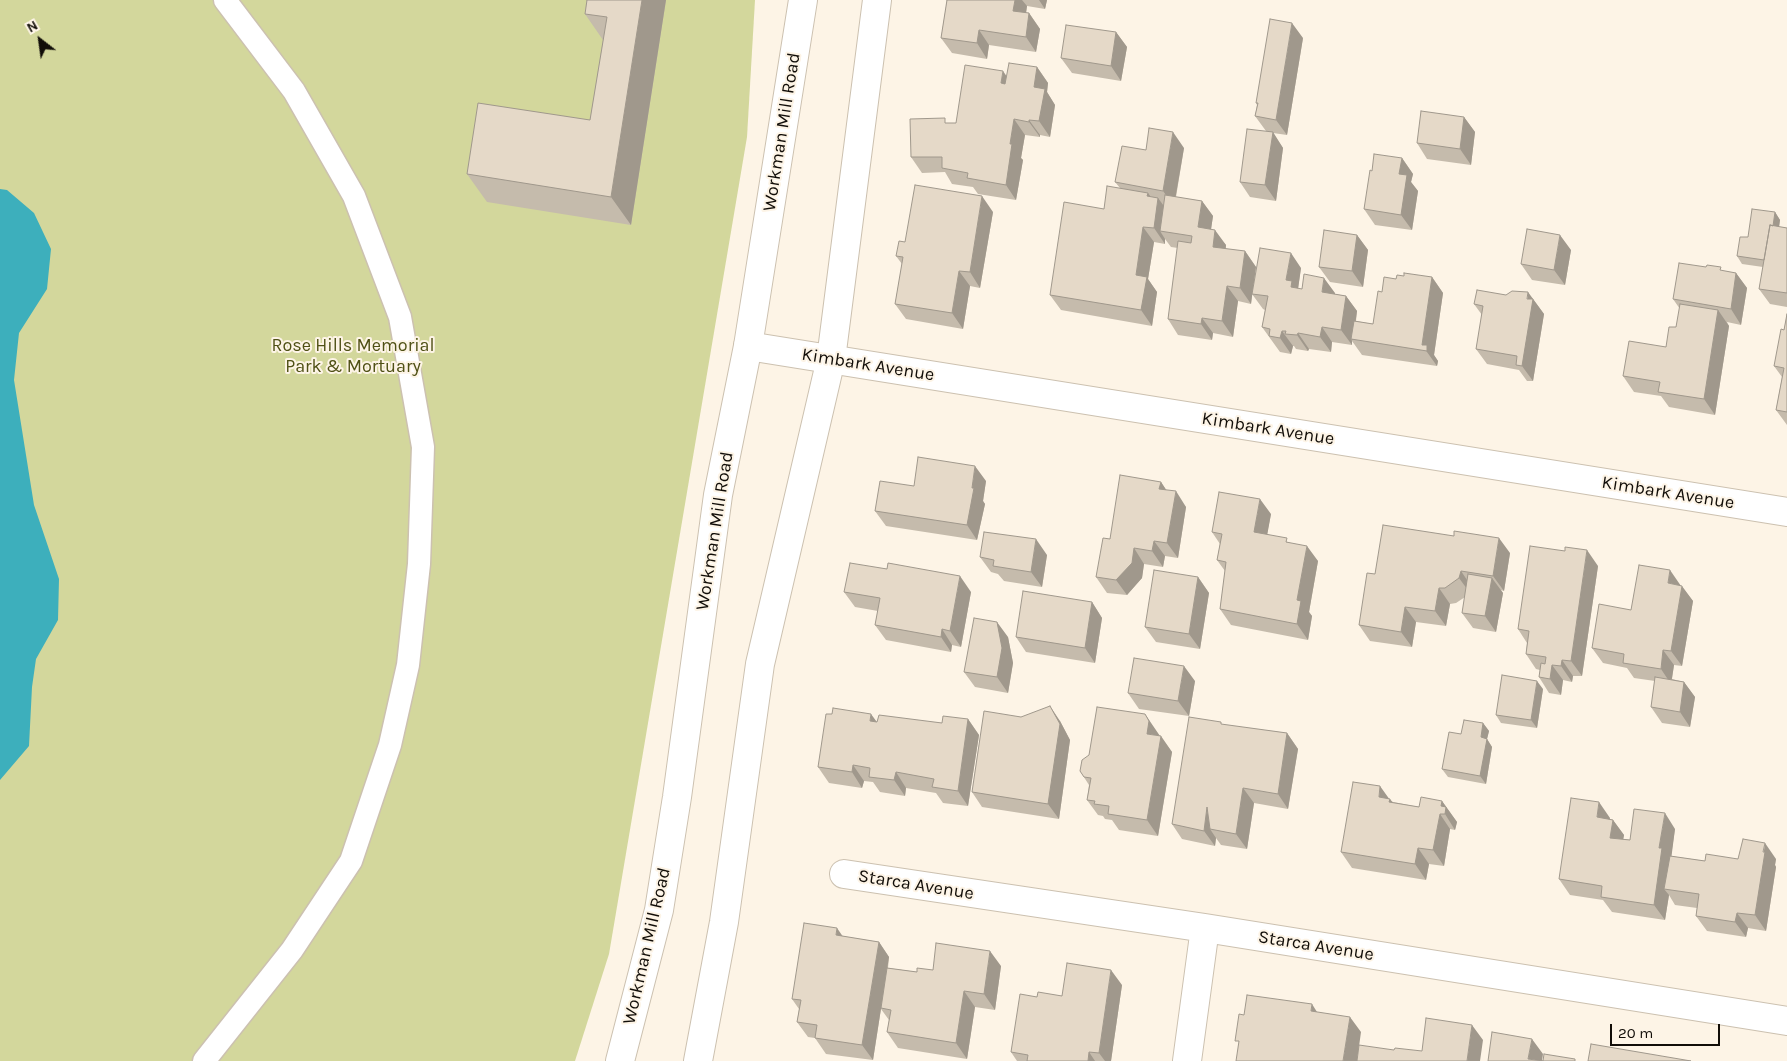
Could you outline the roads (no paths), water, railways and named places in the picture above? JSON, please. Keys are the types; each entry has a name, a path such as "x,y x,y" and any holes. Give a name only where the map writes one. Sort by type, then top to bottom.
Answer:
{"main road":[{"name":"Workman Mill Road","path":"620,1061 659,910 677,798 718,495 748,346 803,0"},
{"path":"698,1061 724,922 760,664 831,359 877,0"},
{"name":"Kimbark Avenue","path":"748,346 1787,512"},
{"name":"Starca Avenue","path":"844,874 1205,928 1787,1021"},
{"path":"1187,1061 1205,928"}],"lane":[{"path":"204,1061 292,950 351,861 390,744 408,665 419,564 423,447 400,317 354,196 294,91 224,0"}],"water":[{"path":"0,189 7,190 34,213 51,249 47,289 19,333 14,380 34,505 59,579 58,620 36,659 32,687 29,746 0,780"}],"park label":[{"name":"Rose Hills Memorial Park & Mortuary","path":"353,356"}]}
